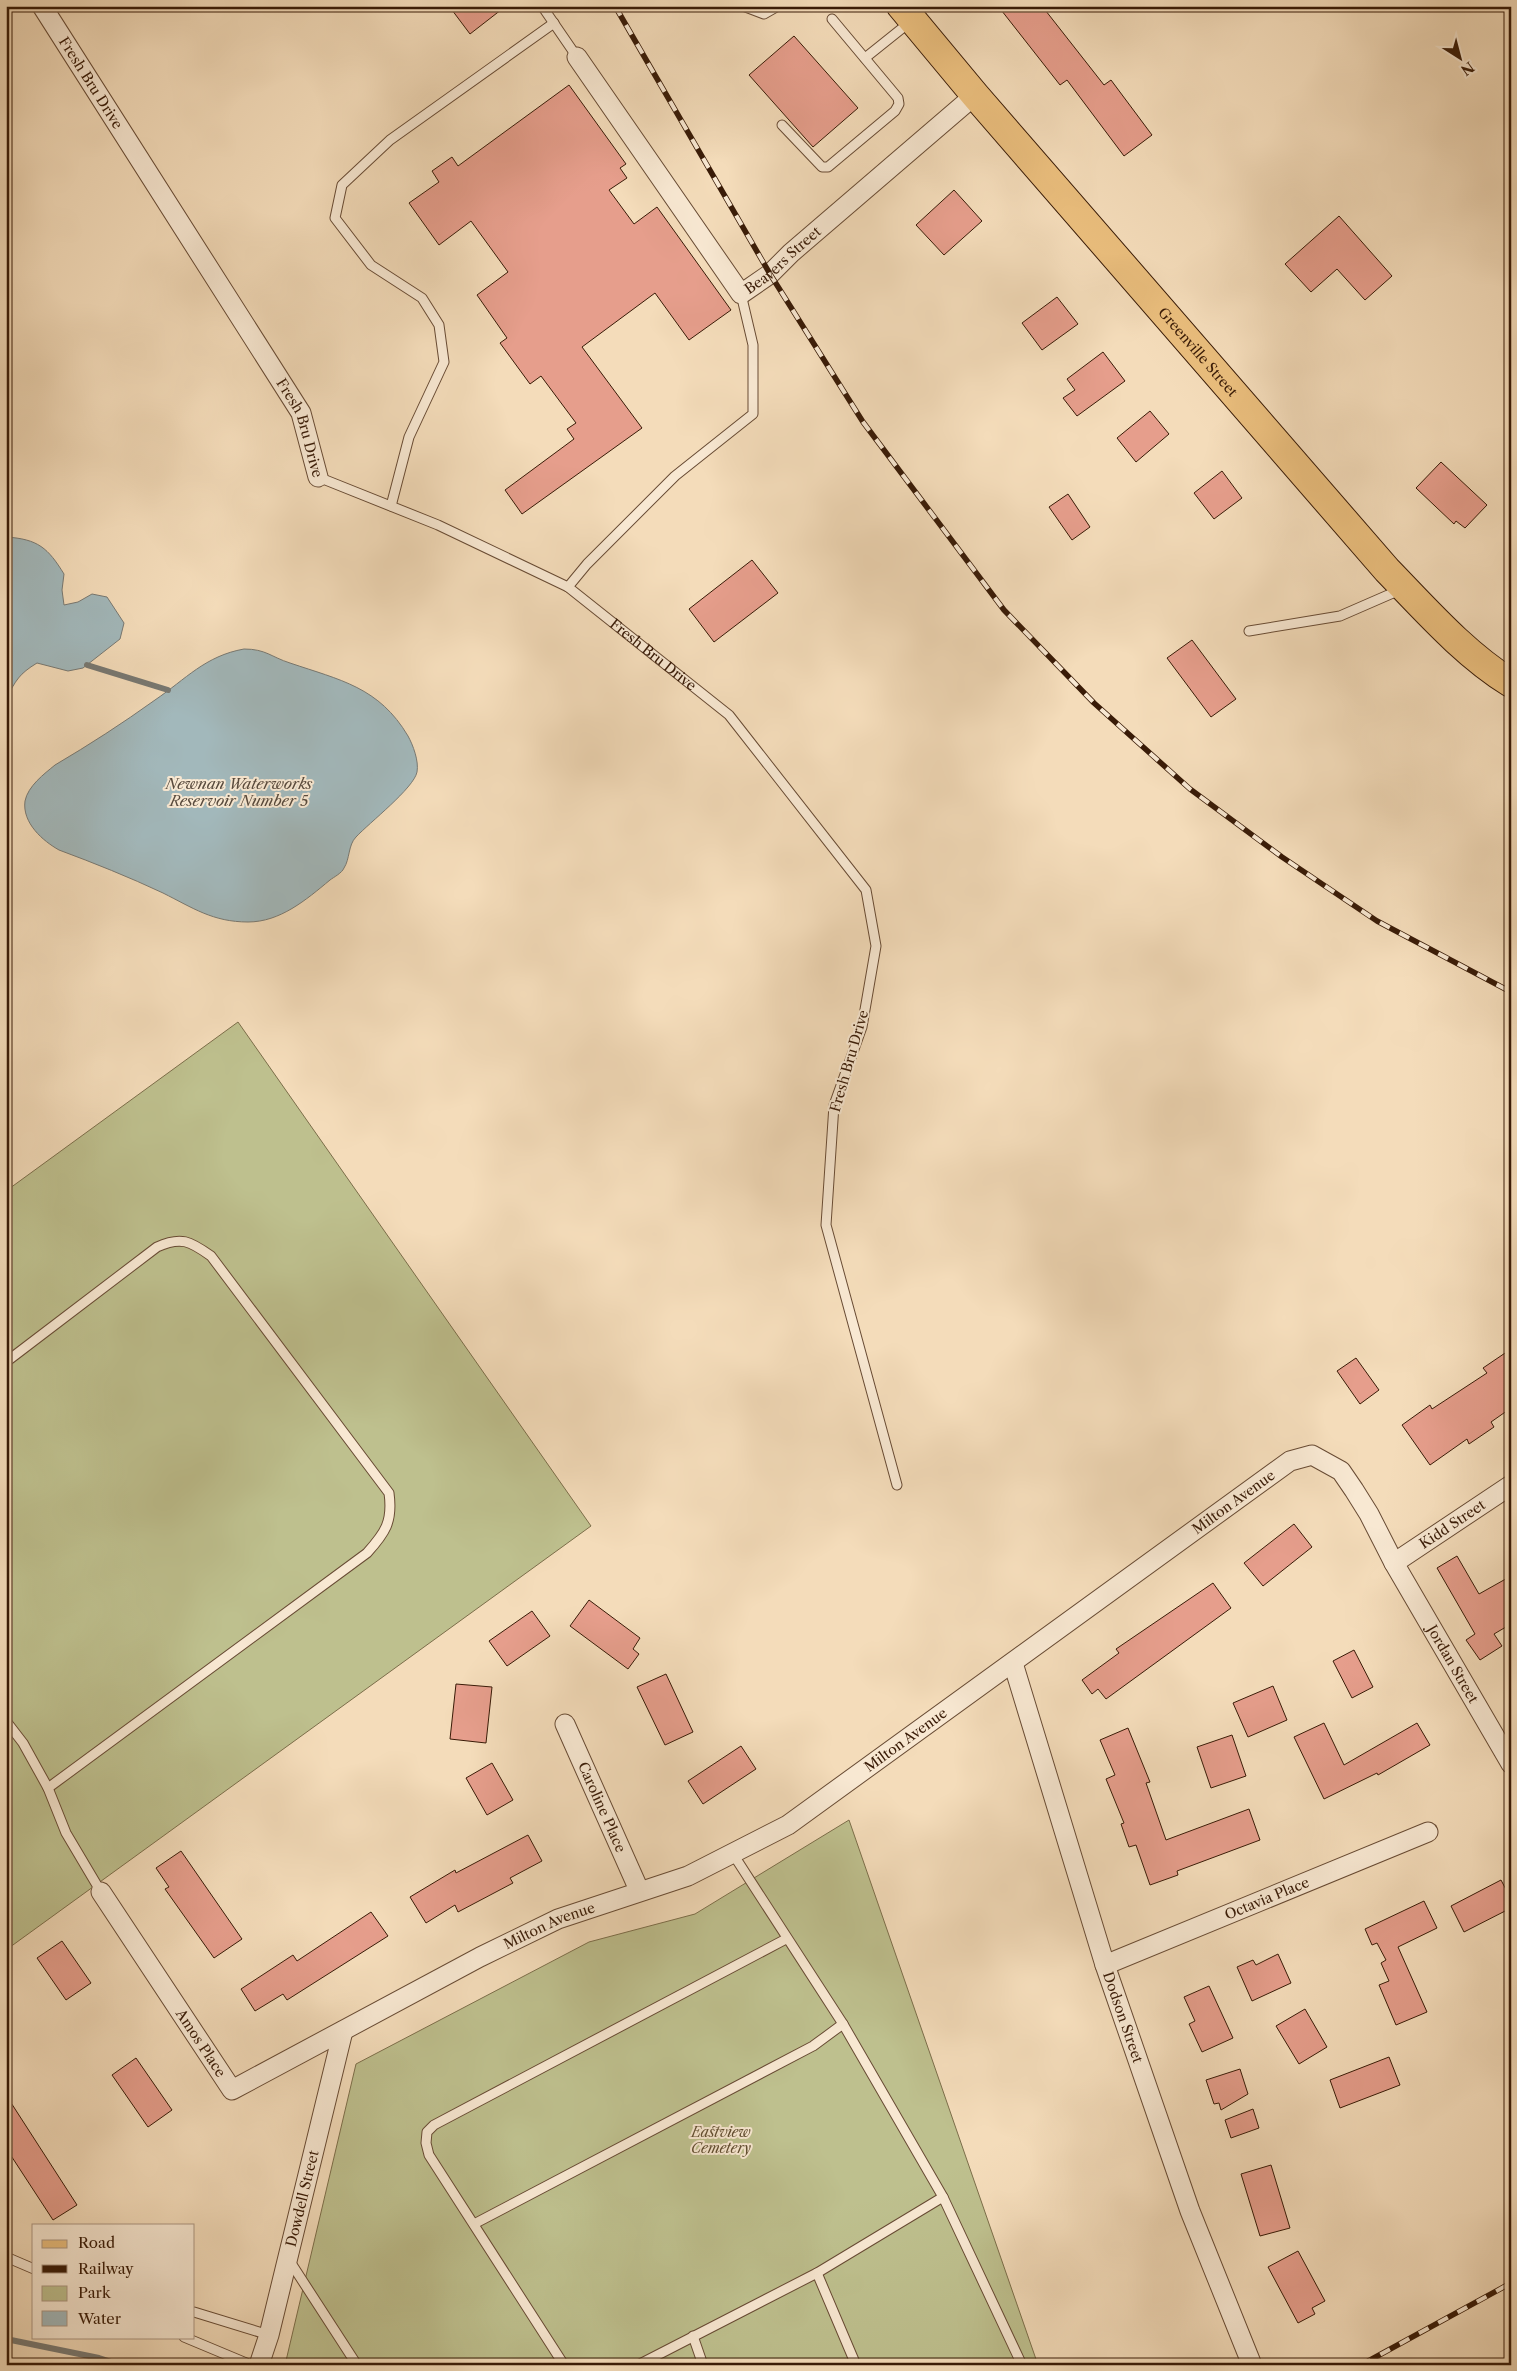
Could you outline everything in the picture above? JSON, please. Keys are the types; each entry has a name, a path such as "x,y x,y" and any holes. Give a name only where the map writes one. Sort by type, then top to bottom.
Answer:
{"main road":[{"name":"Greenville Street","path":"907,13 975,94 1404,588 1443,627 1499,676 1511,683"}],"street":[{"name":"Fresh Bru Drive","path":"42,6 301,413 318,478"},
{"name":"Beavers Street","path":"577,57 741,294 770,274 975,94"},
{"name":"Milton Avenue","path":"343,2031 558,1919 639,1890 688,1876 788,1825 1290,1461 1312,1455 1341,1471 1369,1514 1394,1563"},
{"name":"Kidd Street","path":"1394,1563 1511,1484"},
{"name":"Jordan Street","path":"1394,1563 1511,1764"},
{"name":"Dodson Street","path":"1013,1663 1105,1965 1190,2211 1252,2365"},
{"name":"Caroline Place","path":"565,1724 639,1890"},
{"name":"Octavia Place","path":"1105,1965 1428,1832"},
{"name":"Amos Place","path":"101,1892 232,2090 343,2031"},
{"name":"Dowdell Street","path":"259,2365 269,2335 343,2031"}],"lane":[{"path":"542,6 577,57"},
{"path":"742,6 764,14 778,6"},
{"path":"865,58 907,13"},
{"path":"782,125 822,167 828,167 895,111 899,104 898,98 832,19"},
{"path":"391,506 409,437 444,362 440,325 422,298 372,265 336,218 342,185 390,140 554,23"},
{"path":"568,587 587,564 674,476 753,414 753,345 741,294"},
{"name":"Fresh Bru Drive","path":"318,478 438,525 568,587 729,715 866,890 876,946 862,1027 834,1105 826,1226 897,1485"},
{"path":"1249,630 1340,616 1404,588"},
{"path":"6,1362 156,1247 174,1239 196,1245 211,1256 389,1494 391,1508 385,1532 367,1553 48,1788"},
{"path":"6,1721 23,1743 48,1788 66,1833 101,1892"},
{"path":"733,1854 786,1939 843,2024 943,2197 1022,2365"},
{"path":"564,2365 429,2155 426,2143 427,2132 434,2125 786,1939"},
{"path":"474,2224 813,2046 843,2024"},
{"path":"638,2365 817,2273 943,2197"},
{"path":"6,2257 32,2268"},
{"path":"287,2258 357,2365"},
{"path":"817,2273 856,2365"},
{"path":"195,2312 269,2335"},
{"path":"693,2336 703,2365"},
{"path":"186,2338 251,2365"}],"green space":[{"path":"238,1022 591,1526 6,1950 6,1191"},
{"name":"Eastview Cemetery","path":"849,1820 1038,2365 285,2365 356,2064 589,1942 695,1914"}],"water":[{"path":"6,537 26,540 41,546 53,558 64,574 62,590 64,605 78,602 92,594 107,597 124,623 120,639 83,668 68,671 37,663 18,678 6,699"},
{"name":"Newnan Waterworks Reservoir Number 5","path":"244,649 263,652 357,688 384,706 397,719 412,744 417,763 417,772 414,779 400,796 353,840 346,864 340,873 312,895 282,914 260,921 224,920 194,909 137,881 59,850 40,836 27,817 25,801 29,790 46,772 131,717 197,669 218,657"}],"building":[{"path":"449,6 506,6 470,34"},
{"path":"998,6 1042,6 1104,85 1111,80 1152,135 1124,156 1067,80 1060,85"},
{"path":"794,36 858,108 813,147 749,75"},
{"path":"569,85 626,164 620,168 627,178 609,190 634,224 657,207 731,310 689,340 655,293 582,347 642,428 522,514 505,490 574,439 567,429 576,423 541,376 530,384 500,343 507,338 477,295 508,272 471,221 439,245 409,203 439,182 432,171 452,157 458,166"},
{"path":"954,190 982,221 944,255 916,225"},
{"path":"1339,216 1392,276 1365,300 1337,269 1311,292 1285,264"},
{"path":"1057,297 1078,324 1042,350 1022,323"},
{"path":"1103,352 1125,381 1077,416 1063,398 1075,390 1067,379"},
{"path":"1150,411 1169,434 1136,462 1117,438"},
{"path":"1441,462 1487,505 1465,528 1456,521 1454,524 1416,488"},
{"path":"1222,471 1242,498 1214,519 1194,493"},
{"path":"1068,494 1090,527 1072,540 1049,507"},
{"path":"752,560 778,593 714,642 689,609"},
{"path":"1192,640 1236,699 1211,717 1167,658"},
{"path":"1511,1349 1511,1408 1491,1422 1494,1427 1469,1444 1467,1439 1430,1465 1402,1425 1430,1405 1432,1409 1487,1373 1483,1368"},
{"path":"1356,1358 1379,1390 1360,1404 1337,1371"},
{"path":"1294,1524 1312,1547 1263,1586 1244,1563"},
{"path":"1457,1556 1479,1594 1511,1576 1511,1624 1494,1634 1502,1646 1480,1660 1466,1640 1475,1634 1437,1568"},
{"path":"1213,1583 1231,1608 1106,1699 1098,1689 1092,1694 1082,1680 1119,1653 1116,1649"},
{"path":"589,1600 640,1638 633,1649 639,1654 628,1669 570,1626"},
{"path":"532,1611 550,1636 507,1666 489,1641"},
{"path":"1354,1650 1373,1687 1352,1698 1333,1661"},
{"path":"666,1674 693,1732 665,1745 637,1687"},
{"path":"456,1684 492,1687 486,1743 450,1739"},
{"path":"1273,1686 1287,1720 1248,1737 1233,1703"},
{"path":"1324,1723 1344,1765 1417,1723 1430,1745 1378,1775 1377,1773 1324,1799 1294,1737"},
{"path":"1128,1728 1150,1782 1146,1783 1166,1840 1249,1809 1260,1840 1177,1871 1178,1875 1150,1885 1136,1845 1129,1847 1121,1824 1124,1823 1106,1779 1115,1775 1100,1740"},
{"path":"1232,1735 1246,1776 1211,1788 1197,1747"},
{"path":"741,1746 756,1769 703,1804 688,1781"},
{"path":"492,1763 513,1800 487,1815 466,1778"},
{"path":"528,1835 542,1861 510,1878 513,1883 458,1912 455,1905 426,1923 410,1897 455,1870 456,1873"},
{"path":"181,1851 242,1939 214,1958 165,1889 169,1887 156,1868"},
{"path":"1501,1880 1511,1899 1511,1908 1464,1932 1451,1906"},
{"path":"1424,1901 1437,1928 1398,1947 1427,2012 1396,2025 1379,1985 1389,1981 1381,1963 1386,1960 1377,1943 1372,1945 1365,1929"},
{"path":"371,1912 388,1936 287,2000 283,1994 255,2011 241,1989 293,1955 297,1961"},
{"path":"62,1941 91,1983 66,2000 37,1958"},
{"path":"1278,1954 1291,1983 1252,2001 1237,1967 1253,1960 1256,1965"},
{"path":"1209,1986 1233,2038 1202,2052 1189,2024 1195,2021 1184,1997"},
{"path":"1305,2009 1327,2047 1299,2064 1276,2026"},
{"path":"1389,2057 1400,2085 1340,2108 1330,2080"},
{"path":"136,2058 172,2110 148,2127 112,2075"},
{"path":"1240,2069 1248,2094 1221,2110 1219,2103 1214,2104 1206,2080"},
{"path":"6,2095 77,2205 53,2220 6,2148"},
{"path":"1253,2109 1259,2128 1231,2138 1225,2120"},
{"path":"1271,2165 1290,2228 1260,2236 1241,2174"},
{"path":"1298,2251 1325,2301 1312,2308 1315,2314 1298,2323 1268,2267"}],"waterway":[{"path":"87,665 168,690"},
{"path":"6,2339 99,2358 121,2365"}],"railway":[{"path":"615,6 770,274 863,422 1004,610 1094,703 1190,789 1282,857 1377,921 1511,992"},
{"path":"1361,2365 1511,2283"}]}
